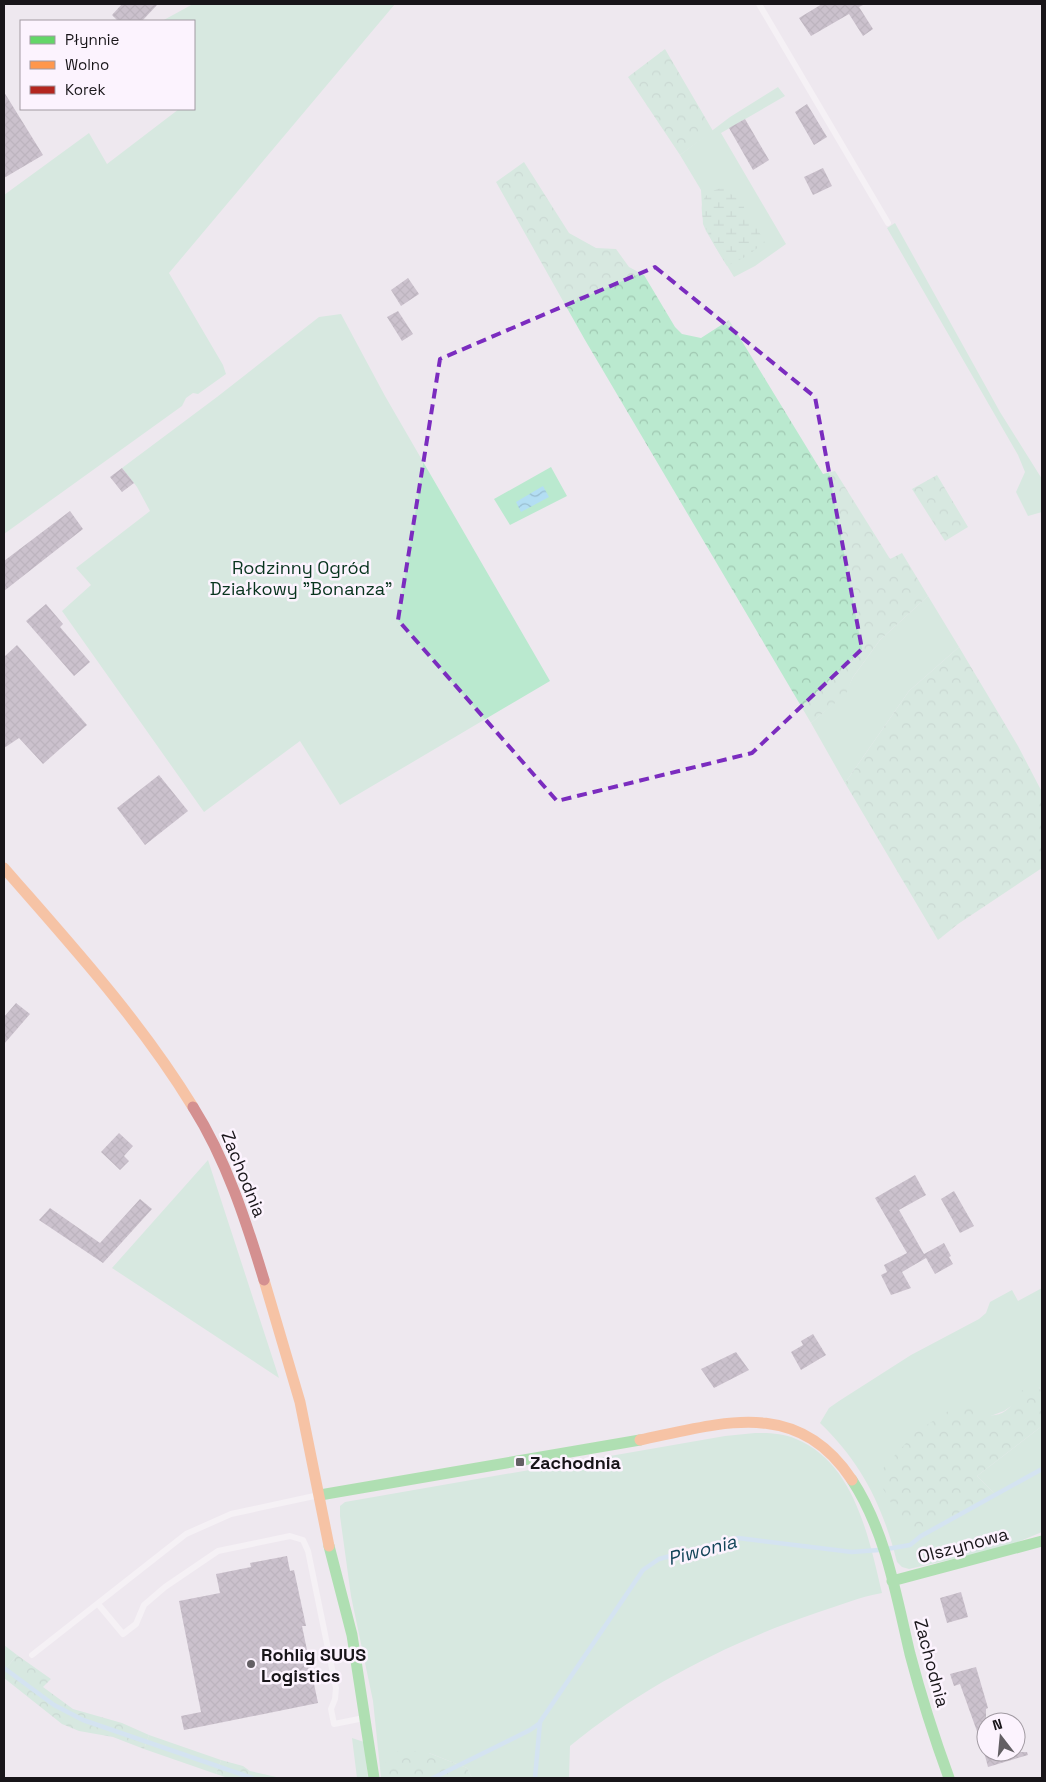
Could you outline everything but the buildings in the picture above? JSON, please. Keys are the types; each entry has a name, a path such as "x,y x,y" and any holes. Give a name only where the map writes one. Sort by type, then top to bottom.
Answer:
{"street":[{"name":"Zachodnia","path":"4,868 133,1017 163,1058 206,1128 235,1194 292,1370 320,1495 334,1572 352,1635 374,1778"},
{"name":"Zachodnia","path":"320,1495 743,1422 786,1426 802,1433 820,1444 834,1457 862,1496 882,1541 910,1655 948,1778"},
{"name":"Olszynowa","path":"892,1580 987,1558 1042,1541"}],"lane":[{"path":"759,4 888,223"},
{"path":"32,1656 179,1540 208,1523 255,1508 320,1495"},
{"path":"98,1604 123,1634 136,1624 144,1605 165,1587 218,1551 283,1537 297,1537 302,1540 308,1551 336,1688 331,1710 334,1724 366,1718"}],"highlighted area":[{"path":"655,267 815,397 862,649 752,753 557,801 398,620 440,359"}],"green space":[{"path":"193,4 395,4 169,273 223,365 226,374 198,394 193,393 186,398 182,406 4,534 4,195 89,133 107,164 178,110 195,110 195,20 164,20"},
{"path":"665,49 713,131 680,155 628,77"},
{"path":"778,87 785,96 721,133 786,244 755,266 734,277 706,231 703,224 701,190 680,155 730,117"},
{"path":"524,162 569,233 596,248 616,249 629,267 644,275 675,327 682,334 701,338 729,320 823,474 835,471 890,559 902,553 928,596 880,640 853,677 846,694 811,723 585,340 496,182"},
{"path":"723,188 740,201 765,242 747,256 727,266 707,230 702,210 703,201 708,194"},
{"path":"895,223 1000,412 1042,479 1042,512 1028,516 1016,492 1025,472 1018,455 887,228"},
{"name":"Rodzinny Ogród Działkowy \"Bonanza\"","path":"341,314 385,396 550,681 340,805 300,741 204,812 62,611 91,585 76,568 150,511 137,487 122,468 319,317"},
{"path":"551,467 567,496 510,525 494,499"},
{"path":"937,475 968,527 945,541 912,489"},
{"path":"928,596 959,647 909,691 845,783 811,723 845,694 853,677 880,640"},
{"path":"959,647 1018,746 1042,792 1042,868 958,924 938,940 845,783 909,691"},
{"path":"208,1160 279,1378 112,1268"},
{"path":"1042,1288 1042,1393 1039,1387 1004,1411 988,1417 975,1413 916,1432 995,1494 977,1476 1042,1426 1042,1532 1006,1547 909,1569 902,1567 897,1562 878,1504 869,1487 848,1454 820,1423 829,1408 839,1401 911,1355 979,1319 986,1313 990,1302 1012,1290 1018,1301"},
{"path":"1039,1387 1042,1393 1042,1426 977,1476 995,1494 921,1536 894,1508 876,1476 916,1432 962,1402 979,1413 994,1415 1002,1413 1009,1408 1020,1391"},
{"path":"755,1433 781,1434 796,1439 816,1450 832,1466 846,1484 865,1527 882,1593 857,1599 816,1613 751,1638 687,1668 657,1685 598,1724 570,1746 569,1778 472,1778 467,1768 429,1753 380,1768 373,1701 351,1596 340,1506 345,1502 725,1436"},
{"path":"4,1645 17,1655 4,1671"},
{"path":"17,1655 51,1679 43,1687 73,1709 122,1723 149,1735 144,1749 113,1737 79,1731 62,1724 4,1678 4,1671"},
{"path":"149,1735 221,1760 216,1774 144,1749"},
{"path":"352,1738 364,1742 368,1778 357,1778"},
{"path":"400,1749 429,1753 467,1768 472,1778 381,1778 380,1768"},
{"path":"221,1760 243,1766 250,1771 281,1778 228,1778 216,1774"}],"water":[{"path":"543,486 549,497 521,512 516,502"}],"waterway":[{"name":"Piwonia","path":"887,1549 910,1545 921,1536 1042,1469"},
{"name":"Piwonia","path":"535,1778 540,1722 643,1570 659,1559 738,1538 852,1552 879,1550"},
{"path":"4,1668 54,1705 83,1720 252,1778"},
{"path":"433,1778 530,1730 540,1723"}],"traffic: fast":[{"path":"320,1495 640,1440"},
{"path":"852,1480 864,1500 882,1542 910,1654 949,1778"},
{"path":"892,1581 1042,1541"},
{"path":"329,1546 352,1635 374,1778"}],"traffic: slow":[{"path":"4,868 127,1013 193,1107"},
{"path":"264,1280 300,1402 329,1546"},
{"path":"640,1440 700,1427 729,1423 756,1422 782,1426 807,1436 830,1454 852,1480"}],"traffic: jam":[{"path":"193,1107 225,1169 264,1280"}],"place":[{"name":"Zachodnia","path":"520,1462"},
{"name":"Rohlig SUUS Logistics","path":"251,1664"}]}
